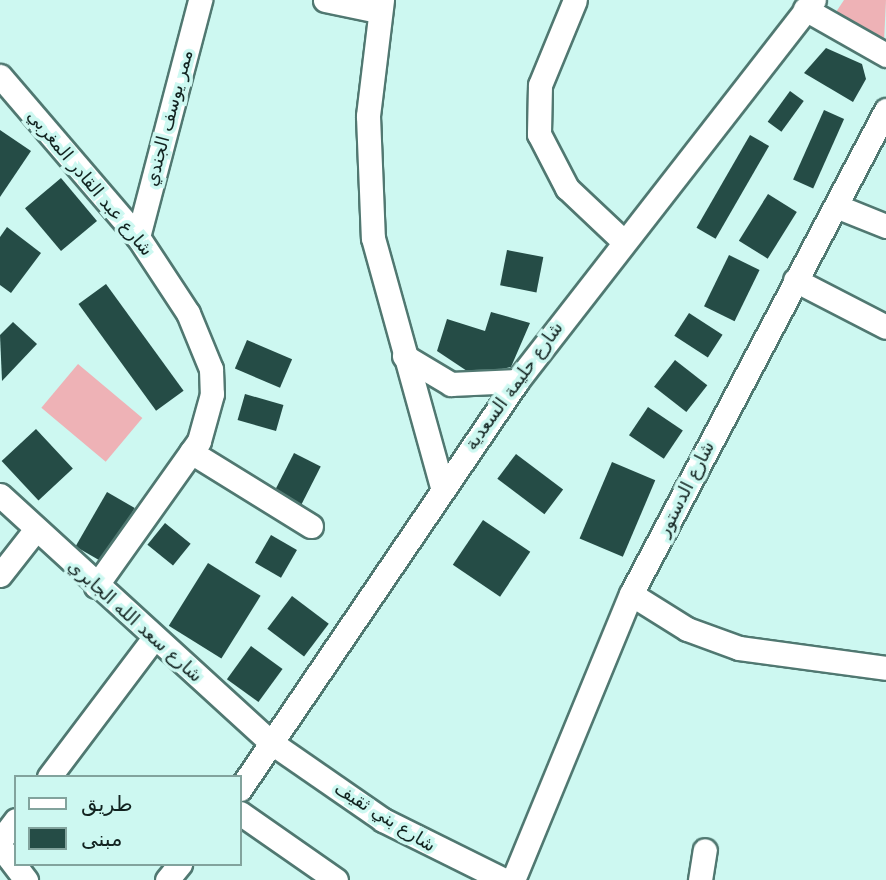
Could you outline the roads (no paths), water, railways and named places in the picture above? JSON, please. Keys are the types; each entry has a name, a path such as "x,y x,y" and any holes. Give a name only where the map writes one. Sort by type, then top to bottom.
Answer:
{"street":[{"name":"ممر يوسف الجندي","path":"138,237 200,0"},
{"path":"325,0 380,6 368,116 373,238 442,486"},
{"path":"575,0 540,85 539,134 567,188 622,240"},
{"path":"810,5 886,55"},
{"name":"شارع حليمة السعدية","path":"242,786 442,486 517,381 622,240 810,5"},
{"name":"شارع عبد القادر المغربي","path":"0,76 138,237 188,313 211,369 208,416 191,452 96,586"},
{"name":"شارع الدستور","path":"513,880 631,594 886,110"},
{"path":"836,206 886,226"},
{"path":"795,280 886,327"},
{"path":"404,356 451,384 517,381"},
{"path":"191,452 311,526"},
{"name":"شارع سعد الله الجابري","path":"0,495 153,639 272,743"},
{"path":"0,575 36,529"},
{"path":"631,594 687,629 739,648 886,668"},
{"path":"50,775 153,639"},
{"name":"شارع بني ثقيف","path":"272,743 383,820 504,880"},
{"path":"242,814 336,880"},
{"path":"14,823 0,843 14,863"},
{"path":"700,880 705,850"},
{"path":"167,880 178,866"}]}
